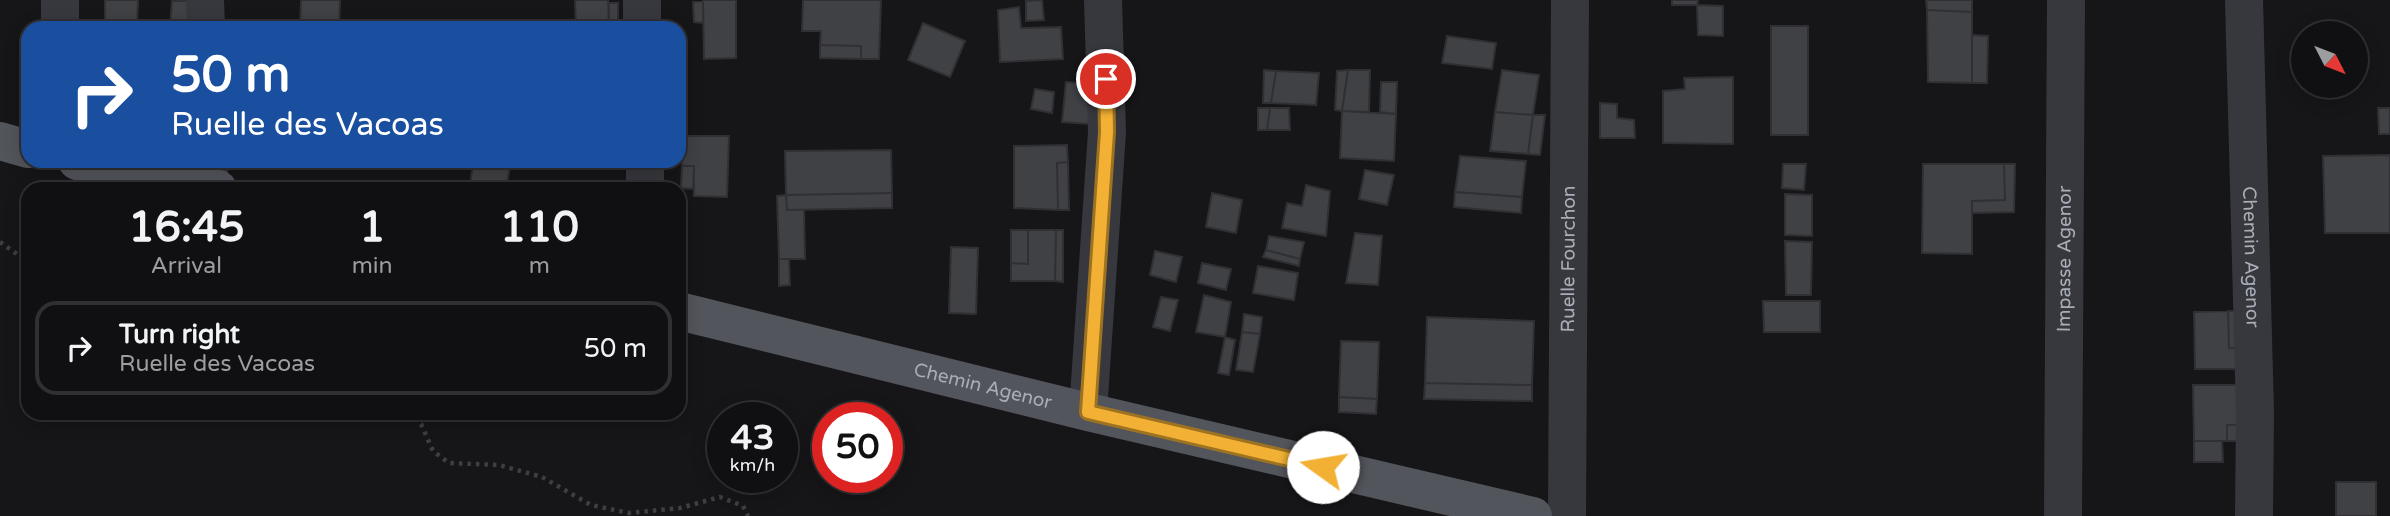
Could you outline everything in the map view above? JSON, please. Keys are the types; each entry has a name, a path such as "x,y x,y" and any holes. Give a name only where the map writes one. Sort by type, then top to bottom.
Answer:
{"main road":[{"path":"0,141 21,147"},
{"path":"130,168 212,179"},
{"name":"Chemin Agenor","path":"686,314 1088,412 1533,516"}],"street":[{"path":"60,0 60,21"},
{"path":"205,0 206,21"},
{"path":"642,0 642,21"},
{"path":"1088,412 1107,132 1103,0"},
{"name":"Ruelle Fourchon","path":"1567,516 1570,0"},
{"name":"Impasse Agenor","path":"2063,516 2066,0"},
{"name":"Chemin Agenor","path":"2244,0 2255,412 2254,516"}],"path":[{"path":"0,242 21,257"},
{"path":"416,420 421,424 433,451 449,463 499,465 542,477 591,505 629,513 680,508 720,497 743,506 748,516"}],"building":[{"path":"105,0 138,0 137,21 105,21"},
{"path":"301,0 340,0 339,21 300,21"},
{"path":"575,0 608,0 609,21 576,21"},
{"path":"703,0 736,0 736,58 704,59"},
{"path":"803,0 881,0 879,59 861,59 861,46 820,45 821,31 802,31"},
{"path":"1042,0 1044,20 1026,21 1026,1"},
{"path":"1672,0 1698,0 1697,5 1672,5"},
{"path":"1926,0 1972,0 1972,12 1927,10"},
{"path":"172,1 192,1 192,21 171,21"},
{"path":"703,1 703,23 694,22 693,2"},
{"path":"609,3 618,3 618,21 609,21"},
{"path":"1697,5 1723,6 1723,36 1698,35"},
{"path":"1019,7 1021,28 1061,27 1063,59 1000,62 998,10"},
{"path":"1927,10 1972,12 1972,83 1928,82"},
{"path":"923,23 965,41 950,77 908,60"},
{"path":"1771,26 1808,26 1808,135 1771,135"},
{"path":"1972,35 1988,36 1987,83 1972,83"},
{"path":"1447,36 1496,43 1492,69 1442,63"},
{"path":"820,45 861,46 861,59 820,58"},
{"path":"1264,70 1276,71 1271,103 1263,103"},
{"path":"1348,70 1342,111 1335,110 1337,71"},
{"path":"1348,70 1370,70 1369,112 1342,111"},
{"path":"1502,70 1539,75 1533,115 1495,112"},
{"path":"1276,71 1319,73 1316,105 1271,103"},
{"path":"1733,77 1733,144 1663,143 1663,91 1685,89 1684,78"},
{"path":"1066,82 1093,84 1090,124 1062,122"},
{"path":"1381,82 1397,82 1396,114 1380,112"},
{"path":"1035,89 1054,92 1052,113 1031,109"},
{"path":"1600,103 1617,104 1617,118 1634,120 1635,138 1600,138"},
{"path":"1258,108 1270,108 1267,130 1258,130"},
{"path":"1270,108 1289,108 1290,130 1267,130"},
{"path":"2378,108 2390,108 2390,134 2379,134"},
{"path":"1342,111 1396,114 1394,161 1340,158"},
{"path":"1495,112 1533,115 1528,154 1490,151"},
{"path":"1533,115 1545,115 1540,155 1528,154"},
{"path":"686,136 729,136 727,197 694,196 694,166 686,166"},
{"path":"1067,145 1068,162 1057,163 1058,210 1014,208 1014,146"},
{"path":"891,150 892,193 786,195 785,151"},
{"path":"2390,155 2390,233 2325,233 2323,156"},
{"path":"1460,156 1526,161 1522,197 1455,192"},
{"path":"1068,162 1069,210 1058,210 1057,163"},
{"path":"1783,164 1806,164 1804,190 1782,188"},
{"path":"1923,164 2004,164 2005,200 1972,201 1972,254 1922,253"},
{"path":"2004,164 2015,164 2014,212 1972,213 1972,201 2005,200"},
{"path":"694,166 693,189 686,188 686,182 681,182 682,168"},
{"path":"473,168 510,168 507,182 470,182"},
{"path":"1365,170 1394,175 1387,205 1359,199"},
{"path":"1306,185 1330,191 1326,236 1282,228 1287,203 1302,206"},
{"path":"1455,192 1522,197 1521,213 1454,207"},
{"path":"892,193 892,208 787,210 786,195"},
{"path":"1212,193 1242,200 1236,233 1206,227"},
{"path":"1785,194 1812,195 1812,236 1785,235"},
{"path":"786,195 787,210 804,210 805,259 779,259 777,196"},
{"path":"1011,230 1028,230 1028,264 1011,263"},
{"path":"1028,230 1056,230 1055,281 1011,281 1011,263 1028,264"},
{"path":"1056,230 1063,230 1063,282 1055,281"},
{"path":"1355,233 1382,236 1378,285 1346,283"},
{"path":"1269,236 1304,242 1300,259 1266,250"},
{"path":"1785,241 1812,242 1811,295 1786,295"},
{"path":"951,247 978,248 976,314 949,313"},
{"path":"1266,250 1300,259 1299,266 1263,257"},
{"path":"1155,251 1182,257 1176,282 1150,275"},
{"path":"779,259 789,259 790,285 779,286"},
{"path":"1202,263 1231,269 1226,290 1198,283"},
{"path":"1258,266 1298,273 1294,300 1253,293"},
{"path":"1204,295 1231,302 1225,337 1196,332"},
{"path":"1161,297 1178,300 1170,331 1153,327"},
{"path":"1763,301 1820,301 1820,332 1764,332"},
{"path":"2228,311 2236,311 2237,348 2229,348"},
{"path":"2228,311 2229,348 2237,348 2236,369 2195,369 2194,312"},
{"path":"1244,314 1262,317 1260,334 1242,332"},
{"path":"1427,317 1534,321 1532,385 1425,383"},
{"path":"1242,332 1260,334 1253,372 1236,370"},
{"path":"1225,337 1235,340 1229,375 1218,373"},
{"path":"1341,341 1379,342 1377,399 1339,397"},
{"path":"1425,383 1532,385 1532,401 1424,399"},
{"path":"2193,385 2237,385 2237,425 2227,425 2227,441 2194,441"},
{"path":"1339,397 1377,399 1376,414 1339,412"},
{"path":"2227,425 2237,425 2237,441 2227,441"},
{"path":"2194,441 2222,441 2223,462 2194,462"},
{"path":"2336,482 2376,482 2376,516 2336,516"}],"route":[{"path":"1106,79 1107,132 1088,412 1323,467"}]}
